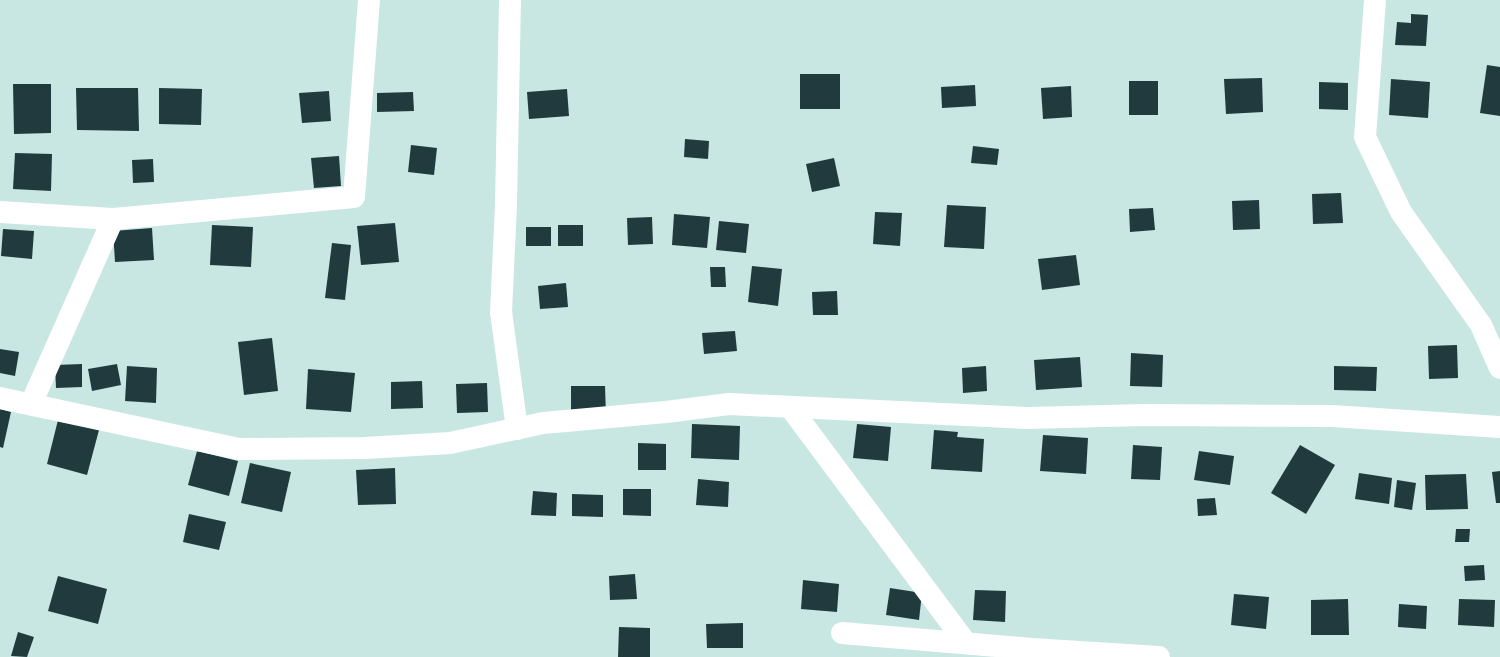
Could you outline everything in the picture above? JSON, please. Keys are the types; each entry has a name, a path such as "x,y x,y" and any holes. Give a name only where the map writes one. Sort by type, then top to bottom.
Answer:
{"street":[{"path":"0,212 112,219 354,197 369,0"},
{"path":"510,0 506,205 501,312 517,429"},
{"path":"1375,0 1365,137 1401,212 1481,325 1500,368"},
{"path":"31,404 112,219"},
{"path":"0,398 239,449 365,448 450,443 543,423 666,412 729,404 1027,418 1146,415 1332,416 1500,427"},
{"path":"790,407 966,643"},
{"path":"842,633 1159,657"}],"building":[{"path":"1411,14 1428,15 1426,46 1395,45 1397,22 1411,23"},
{"path":"1487,65 1500,67 1500,116 1480,113"},
{"path":"800,74 840,74 840,109 800,109"},
{"path":"1262,78 1263,112 1226,114 1224,79"},
{"path":"1391,79 1430,82 1428,118 1389,115"},
{"path":"1129,81 1158,81 1158,115 1129,115"},
{"path":"1319,82 1348,83 1348,110 1319,109"},
{"path":"13,84 51,84 51,133 14,134"},
{"path":"975,85 976,106 942,108 941,87"},
{"path":"1071,86 1072,117 1043,119 1041,88"},
{"path":"76,88 138,88 139,131 77,130"},
{"path":"159,88 202,89 201,125 159,124"},
{"path":"567,89 569,116 529,119 527,92"},
{"path":"329,91 331,121 302,123 299,93"},
{"path":"413,92 414,111 377,112 377,93"},
{"path":"685,139 709,141 708,159 684,157"},
{"path":"411,145 437,148 434,175 408,172"},
{"path":"973,146 999,149 997,165 971,163"},
{"path":"15,153 52,154 51,191 13,189"},
{"path":"339,156 341,186 314,188 311,158"},
{"path":"834,158 840,186 812,192 806,164"},
{"path":"153,159 154,182 133,183 132,160"},
{"path":"1341,193 1343,223 1313,224 1312,194"},
{"path":"1259,200 1260,229 1233,230 1232,201"},
{"path":"947,205 986,207 984,249 944,247"},
{"path":"1153,208 1155,230 1130,232 1129,209"},
{"path":"875,212 902,213 900,246 873,244"},
{"path":"674,214 710,217 707,248 672,245"},
{"path":"652,217 653,244 628,245 627,218"},
{"path":"719,221 749,224 746,253 716,250"},
{"path":"395,223 399,262 361,265 357,226"},
{"path":"212,225 253,227 251,267 210,265"},
{"path":"558,225 583,225 583,246 558,246"},
{"path":"526,227 551,227 551,246 526,246"},
{"path":"152,228 154,260 115,262 113,231"},
{"path":"3,229 34,231 32,259 1,256"},
{"path":"332,243 351,245 345,300 325,298"},
{"path":"1076,255 1080,285 1042,290 1038,259"},
{"path":"752,266 782,269 778,306 748,302"},
{"path":"710,267 725,267 726,287 711,287"},
{"path":"566,283 568,307 540,309 538,286"},
{"path":"837,291 838,315 813,315 812,292"},
{"path":"735,331 737,351 704,354 702,333"},
{"path":"272,338 278,391 244,395 238,342"},
{"path":"1457,345 1458,378 1429,379 1428,346"},
{"path":"0,349 19,352 15,376 0,373"},
{"path":"1131,353 1163,355 1162,387 1130,386"},
{"path":"1080,357 1082,387 1036,390 1034,360"},
{"path":"82,364 82,387 56,388 55,365"},
{"path":"117,364 121,385 92,391 88,369"},
{"path":"127,366 157,368 156,403 125,401"},
{"path":"986,366 987,391 963,393 962,368"},
{"path":"1334,366 1377,367 1376,391 1334,390"},
{"path":"308,369 355,373 351,412 306,409"},
{"path":"422,381 423,408 391,409 391,382"},
{"path":"487,383 488,412 457,413 456,384"},
{"path":"571,386 605,386 606,416 571,416"},
{"path":"0,409 11,412 3,448 0,447"},
{"path":"58,420 99,430 87,475 47,464"},
{"path":"692,424 740,426 739,460 691,458"},
{"path":"857,424 891,427 888,461 853,458"},
{"path":"934,430 958,432 957,437 984,439 982,472 931,469"},
{"path":"1043,435 1088,438 1086,474 1040,471"},
{"path":"638,443 666,444 666,470 638,470"},
{"path":"1133,445 1162,447 1160,480 1131,479"},
{"path":"1300,445 1335,465 1306,514 1271,493"},
{"path":"197,451 238,461 229,496 188,485"},
{"path":"1199,451 1234,456 1230,485 1194,480"},
{"path":"250,463 291,472 282,512 241,503"},
{"path":"395,468 396,504 358,505 356,470"},
{"path":"1500,471 1500,503 1496,503 1492,472"},
{"path":"1359,473 1392,478 1389,504 1355,499"},
{"path":"1466,474 1468,509 1426,510 1425,475"},
{"path":"698,479 729,482 728,507 696,505"},
{"path":"1397,480 1416,483 1412,510 1394,507"},
{"path":"623,489 651,489 651,516 623,515"},
{"path":"533,491 557,493 556,516 531,515"},
{"path":"572,494 603,495 603,517 572,516"},
{"path":"1215,498 1217,515 1198,516 1197,499"},
{"path":"189,514 226,522 219,550 183,542"},
{"path":"1456,529 1470,529 1469,542 1455,542"},
{"path":"1484,565 1485,580 1465,581 1464,566"},
{"path":"635,574 637,599 610,600 609,576"},
{"path":"58,576 107,589 98,624 48,611"},
{"path":"803,580 839,584 837,612 801,609"},
{"path":"890,588 922,593 919,620 886,615"},
{"path":"975,590 1006,591 1005,622 973,620"},
{"path":"1234,594 1269,597 1266,629 1231,625"},
{"path":"1348,599 1349,635 1311,635 1311,600"},
{"path":"1459,599 1495,600 1494,627 1458,625"},
{"path":"1399,604 1427,606 1426,629 1398,627"},
{"path":"743,623 743,648 707,648 706,624"},
{"path":"619,627 650,628 650,657 618,657"},
{"path":"18,632 34,637 27,657 11,656"}]}
